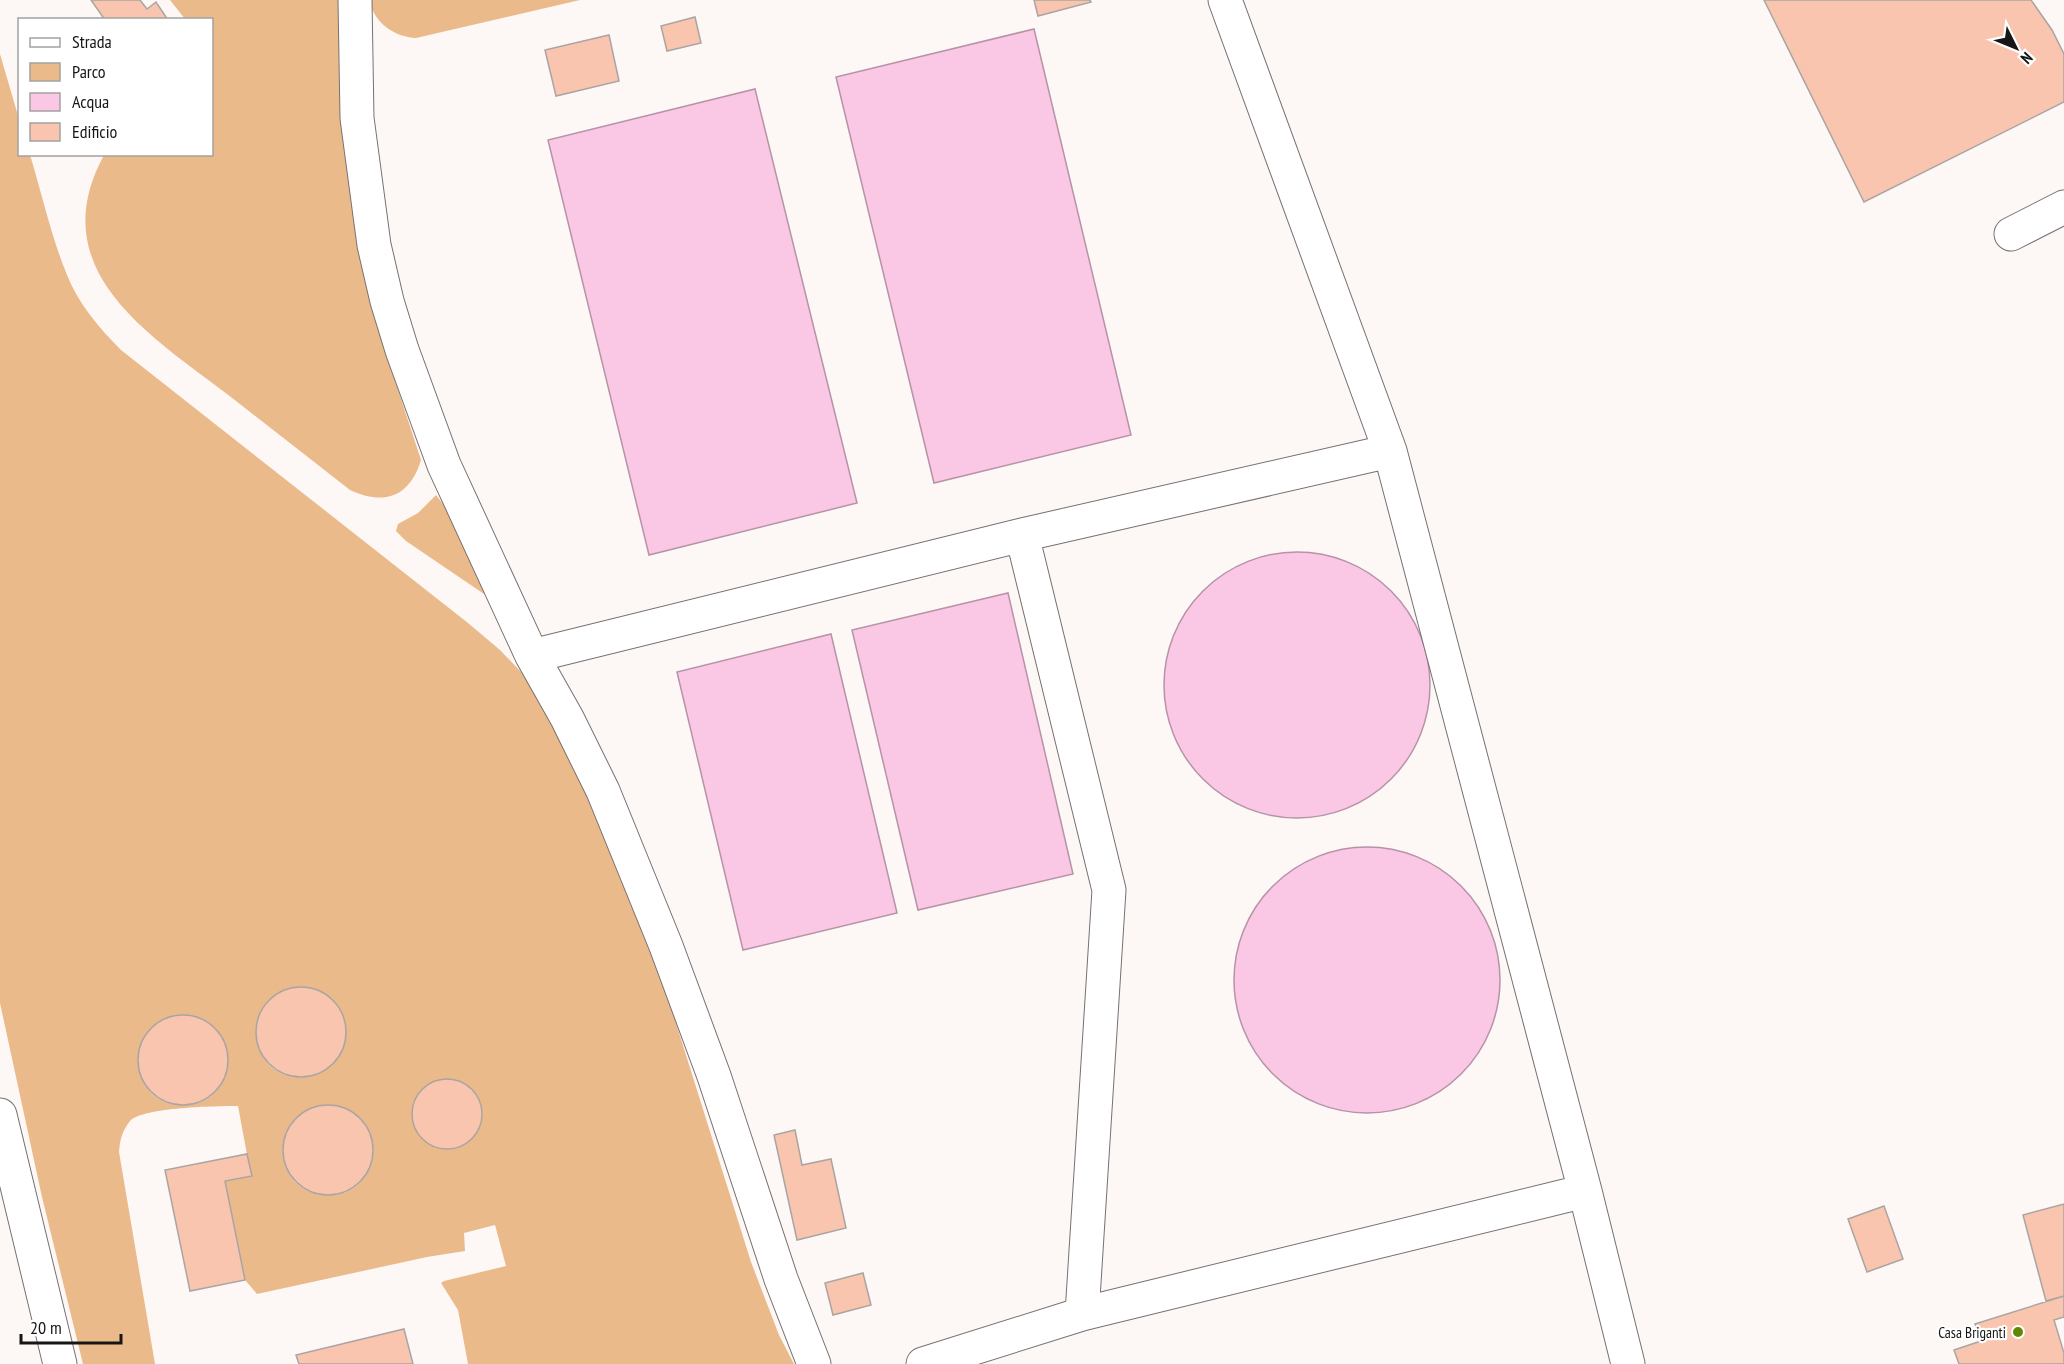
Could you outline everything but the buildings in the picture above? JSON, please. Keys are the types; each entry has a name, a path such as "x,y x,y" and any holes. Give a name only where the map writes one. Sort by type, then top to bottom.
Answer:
{"street":[{"path":"355,0 357,118 374,244 387,301 402,350 444,465 532,656 567,718 599,783 666,946 714,1076 781,1279 814,1364"},
{"path":"1225,0 1390,451 1585,1191 1628,1364"},
{"path":"2011,234 2064,207"},
{"path":"532,656 1022,535 1390,451"},
{"path":"1022,535 1109,890 1082,1314"},
{"path":"0,1115 60,1364"},
{"path":"923,1364 1082,1314 1585,1191"}],"green space":[{"path":"170,0 340,0 389,362 421,460 410,483 394,495 374,497 350,490 137,322 113,295 95,265 86,232 88,196 104,156 213,156 213,18 184,18"},
{"path":"370,0 580,0 416,38 400,35 386,27 376,16"},
{"path":"0,54 18,116 18,156 30,156 61,260 77,295 97,324 121,350 468,623 500,650 523,674 538,695 589,794 664,985 751,1262 779,1335 794,1364 468,1364 458,1310 441,1283 506,1266 495,1225 464,1233 465,1251 427,1257 257,1294 245,1280 225,1181 251,1176 238,1106 215,1106 150,1113 138,1116 125,1128 119,1152 155,1364 83,1364 42,1197 0,1003","holes":["296,987 316,990 330,999 340,1013 345,1028 344,1044 337,1059 325,1070 307,1076 287,1075 272,1067 262,1054 256,1039 257,1022 264,1006 277,994","185,1015 204,1021 218,1032 225,1047 228,1063 224,1078 216,1092 202,1101 183,1105 164,1101 150,1091 141,1077 139,1060 142,1044 150,1029 165,1019","446,1079 469,1088 479,1099 482,1114 481,1123 474,1135 464,1144 447,1149 433,1146 422,1138 415,1125 413,1111 417,1098 428,1086","323,1105 345,1109 360,1119 369,1134 372,1151 369,1168 360,1182 346,1192 326,1195 308,1191 295,1181 287,1168 284,1153 286,1138 293,1124 305,1112"]},
{"path":"436,495 447,509 484,594 406,541 396,531 398,524 418,513"}],"water":[{"path":"1034,29 1131,435 934,483 836,77"},
{"path":"755,89 857,503 649,555 548,140"},
{"path":"1297,552 1323,555 1348,562 1371,574 1391,591 1408,611 1420,634 1427,659 1430,685 1427,711 1420,736 1408,759 1391,779 1371,796 1348,808 1323,815 1297,818 1271,815 1246,808 1223,796 1203,779 1186,759 1174,736 1167,711 1164,685 1167,659 1174,634 1186,611 1203,591 1223,574 1246,562 1271,555"},
{"path":"1008,593 1073,874 918,910 852,630"},
{"path":"831,634 897,913 743,950 677,672"},
{"path":"1367,847 1393,850 1418,857 1441,869 1461,886 1478,906 1490,929 1497,954 1500,980 1497,1006 1490,1031 1478,1054 1461,1074 1441,1091 1418,1103 1393,1110 1367,1113 1341,1110 1316,1103 1293,1091 1273,1074 1256,1054 1244,1031 1237,1006 1234,980 1237,954 1244,929 1256,906 1273,886 1293,869 1316,857 1341,850"}],"place":[{"name":"Casa Briganti","path":"2018,1332"}]}
